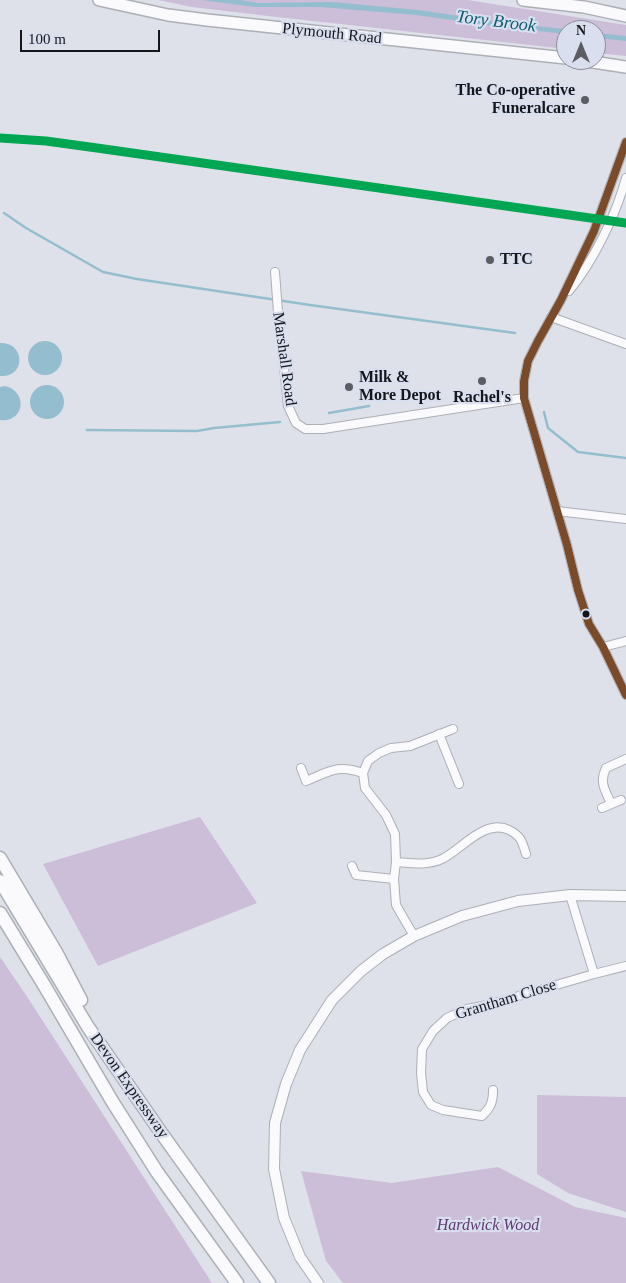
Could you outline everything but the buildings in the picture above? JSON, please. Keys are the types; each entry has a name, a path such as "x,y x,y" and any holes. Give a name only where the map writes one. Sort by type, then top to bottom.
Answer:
{"highway":[{"path":"0,858 56,952 120,1072"},
{"name":"Devon Expressway","path":"0,881 88,1027 269,1283"},
{"name":"Devon Expressway","path":"0,913 157,1172 237,1283"}],"main road":[{"name":"Plymouth Road","path":"99,0 168,15 207,20 556,57"},
{"path":"523,0 584,7 626,16"},
{"path":"606,64 626,67"}],"street":[{"path":"626,142 594,231 561,300 528,361 524,381 524,398 589,624 603,647 626,695"},
{"path":"561,300 576,282 604,234 623,190 626,178"},
{"name":"Marshall Road","path":"275,272 288,406 296,423 305,429 323,429 524,398"},
{"path":"551,317 626,344"},
{"path":"557,511 626,519"},
{"path":"603,647 626,641"},
{"path":"414,936 396,905 394,879 396,862 395,834 386,815 365,788 363,773 368,761 379,753 391,748 410,746 453,728"},
{"path":"439,734 459,784"},
{"path":"611,804 602,777 606,768 626,759"},
{"path":"301,768 306,781 339,768 350,768 363,773"},
{"path":"602,808 621,800"},
{"path":"396,862 425,864 442,859 470,839 490,828 505,828 517,834 526,854"},
{"path":"352,866 356,875 394,879"},
{"path":"570,895 594,974"},
{"path":"318,1283 300,1257 284,1218 274,1168 276,1123 286,1084 300,1050 332,1000 361,971 383,954 414,936 462,916 518,901 570,895 626,896"},
{"name":"Grantham Close","path":"493,1090 490,1107 482,1116 443,1110 431,1106 424,1092 421,1073 422,1049 433,1031 447,1018 467,1009 488,1005 626,966"}],"green space":[{"path":"158,0 468,0 594,20 556,20 556,48 192,7"},
{"path":"606,22 626,25 626,56 606,54"},
{"path":"200,817 257,903 98,966 43,864"},
{"path":"0,957 26,995 212,1283 0,1283"},
{"path":"537,1095 626,1097 626,1212 568,1193 537,1174"},
{"name":"Hardwick Wood","path":"498,1167 575,1207 626,1218 626,1283 343,1283 326,1261 301,1171 392,1183"}],"water":[{"name":"Tory Brook","path":"201,0 240,0 259,3 332,2 418,10 556,28 556,33 416,15 320,7 256,7"},
{"path":"606,34 626,36 626,41 606,39"},
{"path":"45,341 52,342 57,346 61,351 61,365 57,370 52,374 45,375 38,374 33,370 29,365 28,358 29,351 33,346 38,342"},
{"path":"0,343 9,344 15,348 20,360 15,372 9,375 0,376"},
{"path":"47,385 54,386 59,390 63,395 63,409 59,414 54,418 47,419 40,418 35,414 31,409 30,402 31,395 35,390 40,386"},
{"path":"5,386 13,389 18,394 20,406 14,417 8,420 0,420 0,387"}],"waterway":[{"path":"4,213 26,228 103,272 137,279 310,305 515,333"},
{"path":"329,413 369,406"},
{"path":"544,412 548,428 578,452 626,458"},
{"path":"87,430 197,431 280,422"}],"transit line":[{"path":"0,138 46,141 626,223"},
{"path":"626,142 594,231 561,300 528,361 524,381 524,398 589,624 603,647 626,695"}],"place":[{"name":"The Co-operative Funeralcare","path":"585,100"},
{"name":"TTC","path":"490,260"},
{"name":"Rachel's","path":"482,381"},
{"name":"Milk & More Depot","path":"349,387"}]}
